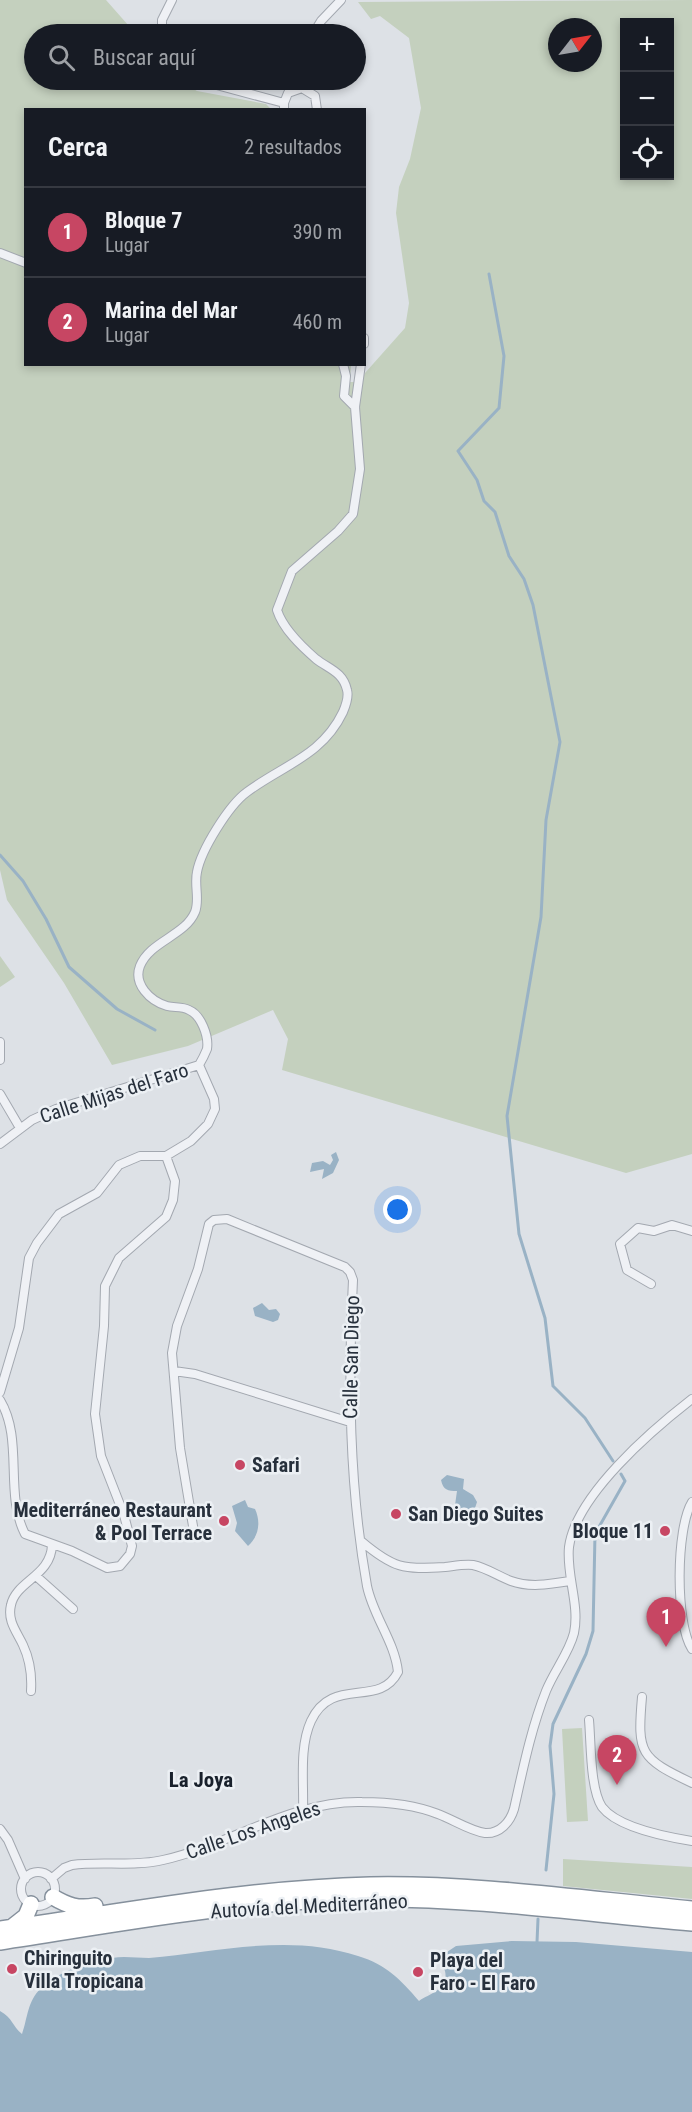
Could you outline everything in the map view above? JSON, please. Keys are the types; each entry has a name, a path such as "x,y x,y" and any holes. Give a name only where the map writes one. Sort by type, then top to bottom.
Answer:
{"highway":[{"name":"Autovía del Mediterráneo","path":"6,1928 262,1892 370,1885 444,1887 692,1909"},
{"path":"53,1897 68,1906 81,1908 217,1890 262,1892"},
{"name":"Autovía del Mediterráneo","path":"0,1942 201,1912 368,1899 441,1900 692,1923"},
{"path":"6,1928 26,1916 31,1904"}],"street":[{"path":"162,24 172,0"},
{"path":"319,24 341,0"},
{"path":"231,90 284,106 288,93 293,90"},
{"path":"308,90 315,96 317,108"},
{"path":"0,253 24,262"},
{"path":"344,366 346,376 344,396 355,407"},
{"path":"0,1392 19,1328 28,1258 36,1243 59,1214 97,1193 119,1165 140,1156 166,1156 200,1133 208,1124 215,1109 214,1099 199,1065 207,1047 203,1025 195,1013 187,1008 168,1006 148,996 141,987 140,967 144,958 189,922 195,912 197,870 213,837 237,800 309,754 331,730 346,705 348,692 344,679 299,642 281,621 277,610 292,571 338,531 353,514 360,469 355,407 361,366"},
{"path":"0,1042 0,1060"},
{"name":"Calle Mijas del Faro","path":"0,1144 32,1120 89,1097 199,1065"},
{"path":"0,1094 20,1128"},
{"path":"0,1400 5,1409 12,1440 14,1477 21,1527 31,1538 72,1551 107,1568 120,1566 130,1554 132,1546 124,1515 101,1456 95,1414 104,1326 105,1286 119,1258 166,1217 173,1200 175,1181 166,1156"},
{"name":"Calle San Diego","path":"194,1532 180,1449 172,1353 177,1326 198,1269 209,1224 214,1220 228,1219 345,1267 351,1272 353,1280 350,1422 361,1540 371,1602 397,1659 398,1672 387,1687 378,1691 342,1694 332,1699 321,1707 311,1721 304,1750 303,1810"},
{"path":"651,1284 627,1270 620,1244 638,1228 654,1231 672,1225 692,1231"},
{"path":"174,1371 195,1374 350,1422"},
{"name":"Calle Los Angeles","path":"51,1879 72,1865 160,1861 212,1846 303,1810 330,1803 362,1802 405,1806 435,1813 484,1833 496,1831 504,1826 511,1819 514,1809 532,1730 547,1689 574,1634 575,1617 570,1581 569,1547 581,1512 622,1461 692,1399"},
{"path":"692,1502 685,1518 680,1568 686,1633 692,1649"},
{"path":"361,1540 384,1560 396,1566 428,1568 470,1565 487,1569 512,1582 540,1585 570,1581"},
{"path":"31,1691 29,1660 14,1628 10,1610 15,1595 49,1562 52,1545"},
{"path":"36,1576 73,1609"},
{"path":"642,1697 639,1730 644,1753 667,1771 692,1783"},
{"path":"589,1720 595,1784 602,1807 613,1816 646,1831 692,1841"},
{"path":"0,1829 8,1840 25,1879 22,1893 31,1904 46,1904 53,1897 55,1887 51,1879 38,1873 25,1879"}],"green space":[{"path":"0,0 106,0 127,24 24,24 24,90 195,90 266,104 270,108 24,108 24,366 351,366 350,382 361,382 365,373 405,328 409,303 396,213 399,187 410,159 421,108 409,38 380,16 371,19 358,2 692,0 692,1154 626,1173 282,1070 288,1039 273,1010 188,1046 112,1065 64,983 7,900 0,870"},
{"path":"0,956 15,977 0,987"},
{"path":"582,1728 588,1821 567,1822 562,1729"},
{"path":"563,1859 692,1867 692,1899 563,1886"}],"water":[{"path":"336,1152 339,1160 333,1173 322,1179 324,1169 310,1172 312,1163 323,1161 330,1165 333,1160 331,1155"},
{"path":"262,1303 269,1310 276,1309 280,1314 278,1320 273,1322 255,1316 253,1308"},
{"path":"447,1475 464,1479 463,1489 473,1495 477,1502 473,1514 465,1517 465,1514 458,1511 455,1505 457,1491 446,1489 441,1480"},
{"path":"245,1500 248,1507 255,1509 258,1524 255,1538 248,1546 235,1531 237,1523 232,1506"},
{"path":"512,1941 576,1942 692,1952 692,2112 0,2112 0,2011 8,2016 22,2034 30,2004 36,1993 56,1977 84,1965 117,1957 149,1958 254,1946 306,1946 332,1949 377,1964 399,1979 419,2001 442,1986 446,1977 438,1958 456,1946"}],"waterway":[{"path":"489,274 504,356 499,408 458,451 477,480 484,501 495,512 509,556 524,579 533,605 560,742 546,820 541,917 507,1116 519,1234 545,1318 553,1386 585,1418 613,1461"},
{"path":"0,855 23,881 46,919 69,967 117,1009 155,1030"},
{"path":"546,1870 554,1794 550,1746 553,1724 586,1654 593,1631 595,1534 625,1481 621,1474"},
{"path":"537,1942 538,1919"}],"place":[{"name":"Safari","path":"240,1465"},
{"name":"San Diego Suites","path":"396,1514"},
{"name":"Mediterráneo Restaurant & Pool Terrace","path":"224,1521"},
{"name":"Bloque 11","path":"665,1531"},
{"name":"Bloque 7","path":"666,1647"},
{"name":"Marina del Mar","path":"617,1785"},
{"name":"Chiringuito Villa Tropicana","path":"12,1969"},
{"name":"Playa del Faro - El Faro","path":"418,1972"}],"district":[{"name":"La Joya","path":"201,1780"}]}
